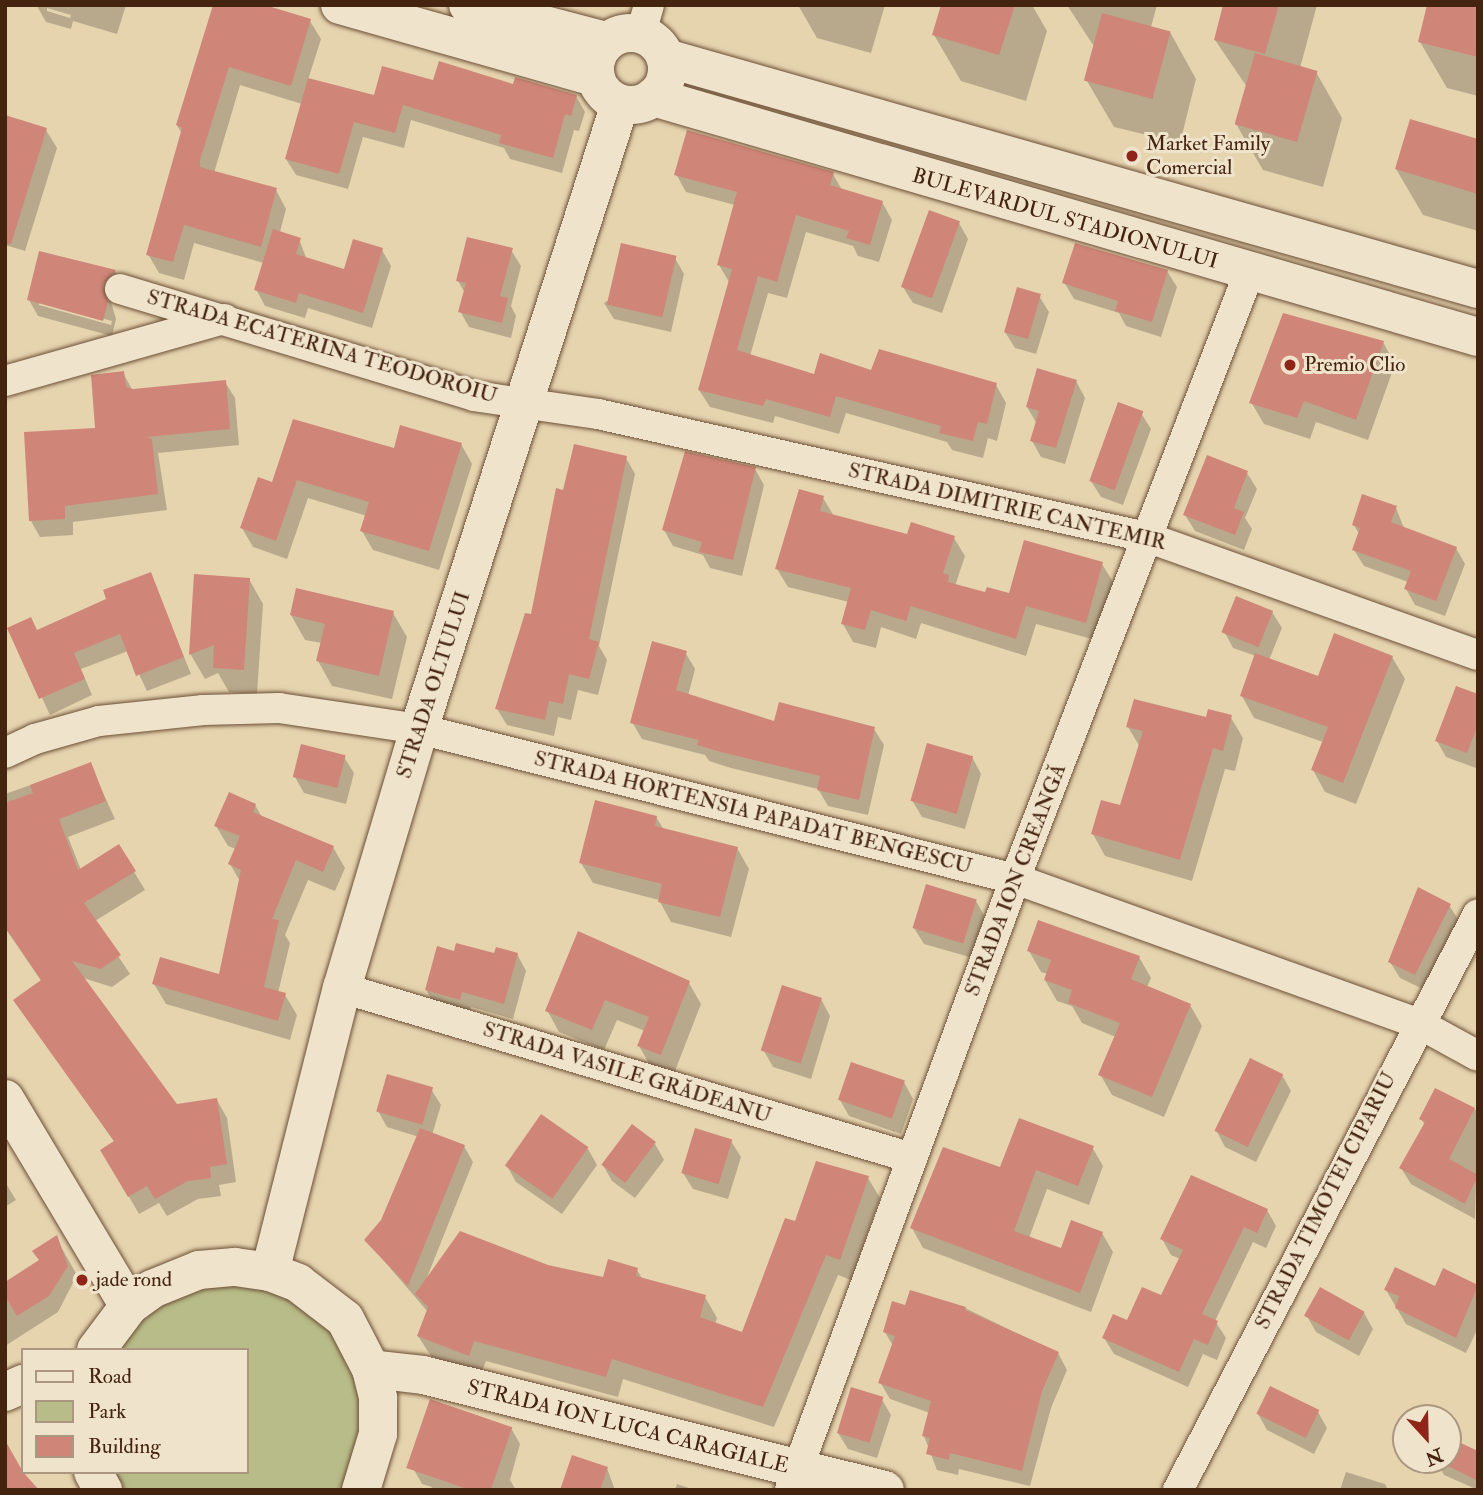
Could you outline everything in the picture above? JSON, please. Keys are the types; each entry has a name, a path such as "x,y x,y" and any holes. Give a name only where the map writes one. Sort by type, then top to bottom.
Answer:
{"main road":[{"name":"BULEVARDUL STADIONULUI","path":"340,5 633,59 1478,289"},
{"name":"BULEVARDUL STADIONULUI","path":"468,5 633,59 1249,273 1478,337"},
{"name":"STRADA OLTULUI","path":"270,1272 342,988 419,729 633,59"},
{"path":"5,1099 129,1306"},
{"path":"98,1348 129,1306 152,1289 199,1270 235,1267 270,1272 322,1298 345,1320 371,1368 378,1398 378,1434 361,1490"},
{"name":"STRADA ION LUCA CARAGIALE","path":"371,1368 422,1375 793,1480 885,1490"},
{"path":"5,1392 21,1385"},
{"path":"94,1474 103,1490"}],"street":[{"name":"STRADA ION CREANGĂ","path":"793,1480 1016,879 1249,273"},
{"name":"STRADA ECATERINA TEODOROIU","path":"120,289 474,396 525,404"},
{"path":"5,381 225,319"},
{"name":"STRADA DIMITRIE CANTEMIR","path":"525,404 598,414 1146,537 1478,655"},
{"name":"STRADA HORTENSIA PAPADAT BENGESCU","path":"5,753 35,739 99,721 191,710 279,708 419,729 1016,879 1418,1023 1478,1056"},
{"name":"STRADA TIMOTEI CIPARIU","path":"1178,1490 1418,1023 1478,914"},
{"name":"STRADA VASILE GRĂDEANU","path":"342,988 912,1158"}],"green space":[{"path":"270,1272 360,1343 361,1490 103,1490 94,1474 248,1474 248,1348 98,1348 129,1306"}],"building":[{"path":"213,5 265,5 311,19 291,86 229,67 200,160 200,167 277,188 261,247 184,225 173,262 146,255 182,128 176,125"},
{"path":"941,5 1015,5 999,55 932,35"},
{"path":"1223,5 1279,5 1265,54 1214,40"},
{"path":"1427,5 1478,5 1478,57 1418,42"},
{"path":"1102,13 1171,31 1152,99 1084,81"},
{"path":"1255,53 1317,71 1297,142 1235,124"},
{"path":"439,61 513,84 515,77 577,95 571,116 565,114 553,158 499,143 501,135 403,105 395,133 354,122 339,174 285,159 308,78 374,95 382,66 433,80"},
{"path":"5,115 47,128 11,244 5,244"},
{"path":"1410,119 1478,139 1478,194 1395,169"},
{"path":"687,130 834,172 830,185 883,201 870,245 846,238 849,231 796,215 777,282 758,276 737,350 814,374 820,353 871,370 879,349 997,383 987,424 978,422 973,441 939,433 941,426 836,396 830,417 766,399 763,406 698,390 732,269 717,265 737,192 674,175"},
{"path":"929,210 960,221 932,298 901,287"},
{"path":"273,229 301,238 296,254 344,269 353,239 383,248 363,313 299,293 296,303 254,290"},
{"path":"467,237 513,248 500,296 508,298 502,323 458,312 466,283 456,281"},
{"path":"621,243 677,256 662,317 607,304"},
{"path":"1075,243 1168,270 1152,322 1115,311 1118,301 1062,283"},
{"path":"39,251 116,270 103,285 108,302 103,321 27,300"},
{"path":"1017,287 1041,294 1028,339 1004,332"},
{"path":"1283,313 1384,341 1356,420 1304,401 1297,418 1249,403"},
{"path":"1037,368 1077,380 1056,448 1030,441 1039,411 1026,407"},
{"path":"124,371 126,387 133,389 226,380 230,429 147,437 152,439 158,494 65,506 65,519 29,521 24,432 95,428 91,375"},
{"path":"1118,402 1143,411 1115,490 1089,481"},
{"path":"293,419 394,448 400,425 462,443 429,551 360,531 369,502 297,480 276,541 240,528 258,477 272,482"},
{"path":"574,444 627,456 589,639 599,642 589,679 569,674 563,704 549,701 545,720 495,709 525,613 531,614 556,488 563,490"},
{"path":"685,451 756,467 733,560 699,552 702,542 662,530"},
{"path":"1207,455 1248,471 1234,508 1244,512 1235,535 1183,515"},
{"path":"799,489 824,496 820,511 907,534 911,522 955,536 943,573 949,575 948,582 985,592 987,587 1009,593 1024,540 1103,562 1086,623 1026,606 1016,639 911,606 906,621 871,610 865,630 841,624 851,588 775,569"},
{"path":"1362,494 1397,506 1391,522 1457,547 1436,601 1404,589 1411,571 1352,550 1360,528 1352,525"},
{"path":"151,572 184,657 136,676 120,634 74,653 85,679 39,699 7,628 31,617 37,630 106,599 103,590"},
{"path":"194,574 250,578 244,670 213,668 214,645 189,655"},
{"path":"296,588 394,611 379,676 316,661 325,624 290,615"},
{"path":"1236,596 1273,611 1258,647 1221,632"},
{"path":"1334,633 1393,656 1343,783 1311,770 1328,727 1240,696 1255,653 1318,676"},
{"path":"652,641 687,651 676,690 774,721 779,702 875,727 859,800 817,790 820,776 721,752 697,745 699,740 630,723"},
{"path":"1456,686 1478,694 1478,725 1467,753 1435,741"},
{"path":"1134,699 1206,717 1208,709 1232,715 1223,751 1213,748 1180,860 1091,834 1101,800 1120,805 1143,731 1126,727"},
{"path":"927,743 973,756 957,814 910,801"},
{"path":"301,744 346,755 337,788 293,777"},
{"path":"91,762 106,801 59,819 78,870 119,844 136,871 84,903 121,955 101,969 72,961 177,1104 217,1098 227,1164 210,1167 211,1178 188,1181 155,1199 147,1186 128,1197 100,1150 114,1141 13,1000 41,980 5,927 5,803 33,793 30,785"},
{"path":"229,792 256,804 253,812 334,846 323,872 296,860 272,919 279,920 264,987 286,993 278,1021 152,984 160,957 219,974 241,870 228,864 240,836 214,826"},
{"path":"595,800 657,816 655,826 738,847 720,917 658,902 662,884 579,863"},
{"path":"926,884 977,899 963,943 913,928"},
{"path":"1418,887 1451,904 1415,975 1388,962"},
{"path":"1038,920 1140,956 1131,979 1191,1004 1152,1097 1098,1075 1120,1023 1068,1003 1072,990 1044,980 1051,960 1027,951"},
{"path":"578,931 690,981 661,1055 637,1046 649,1017 605,1000 592,1030 545,1011"},
{"path":"456,943 494,953 496,947 518,953 504,1004 462,992 460,1000 425,990 437,946 454,951"},
{"path":"782,985 822,998 801,1064 761,1051"},
{"path":"1250,1058 1283,1074 1248,1147 1214,1131"},
{"path":"851,1062 905,1081 892,1118 838,1100"},
{"path":"387,1074 433,1087 422,1125 376,1111"},
{"path":"1435,1088 1475,1108 1449,1159 1478,1175 1465,1204 1399,1168 1425,1122 1419,1119"},
{"path":"541,1114 589,1147 552,1199 505,1166"},
{"path":"1019,1118 1094,1146 1078,1186 1036,1170 1014,1231 1061,1248 1071,1220 1103,1232 1080,1293 910,1228 943,1147 1000,1167"},
{"path":"632,1124 656,1142 625,1183 601,1165"},
{"path":"420,1128 465,1145 408,1286 364,1240 381,1220"},
{"path":"695,1128 732,1139 719,1184 681,1173"},
{"path":"816,1161 869,1176 840,1260 826,1255 763,1407 612,1359 606,1377 474,1341 469,1356 417,1336 428,1307 415,1294 460,1231 548,1265 603,1277 608,1259 638,1268 636,1276 706,1295 700,1317 742,1332 785,1218 795,1221"},
{"path":"1191,1175 1268,1209 1257,1233 1244,1227 1202,1314 1218,1321 1208,1345 1194,1339 1179,1372 1102,1338 1113,1314 1127,1320 1142,1287 1161,1295 1183,1250 1160,1239"},
{"path":"57,1235 68,1266 49,1296 17,1316 5,1296 5,1282 39,1260 32,1251"},
{"path":"1395,1267 1435,1286 1443,1268 1478,1285 1456,1338 1395,1308 1399,1296 1384,1290"},
{"path":"1320,1287 1365,1312 1349,1341 1304,1316"},
{"path":"910,1290 966,1307 965,1310 1059,1352 1042,1391 1022,1471 950,1453 949,1460 926,1454 930,1438 922,1436 931,1401 878,1383 895,1336 883,1332 892,1301 905,1305"},
{"path":"1270,1386 1319,1410 1306,1438 1256,1414"},
{"path":"851,1387 884,1397 869,1443 837,1433"},
{"path":"430,1399 512,1427 491,1490 470,1490 406,1468"},
{"path":"5,1440 21,1468 21,1474 25,1474 39,1490 5,1490"},
{"path":"1462,1444 1478,1451 1478,1481 1462,1473"},
{"path":"572,1455 608,1467 600,1490 560,1490"}],"place":[{"name":"Market Family Comercial","path":"1132,156"},
{"name":"Premio Clio","path":"1290,365"},
{"name":"jade rond","path":"82,1280"}]}
